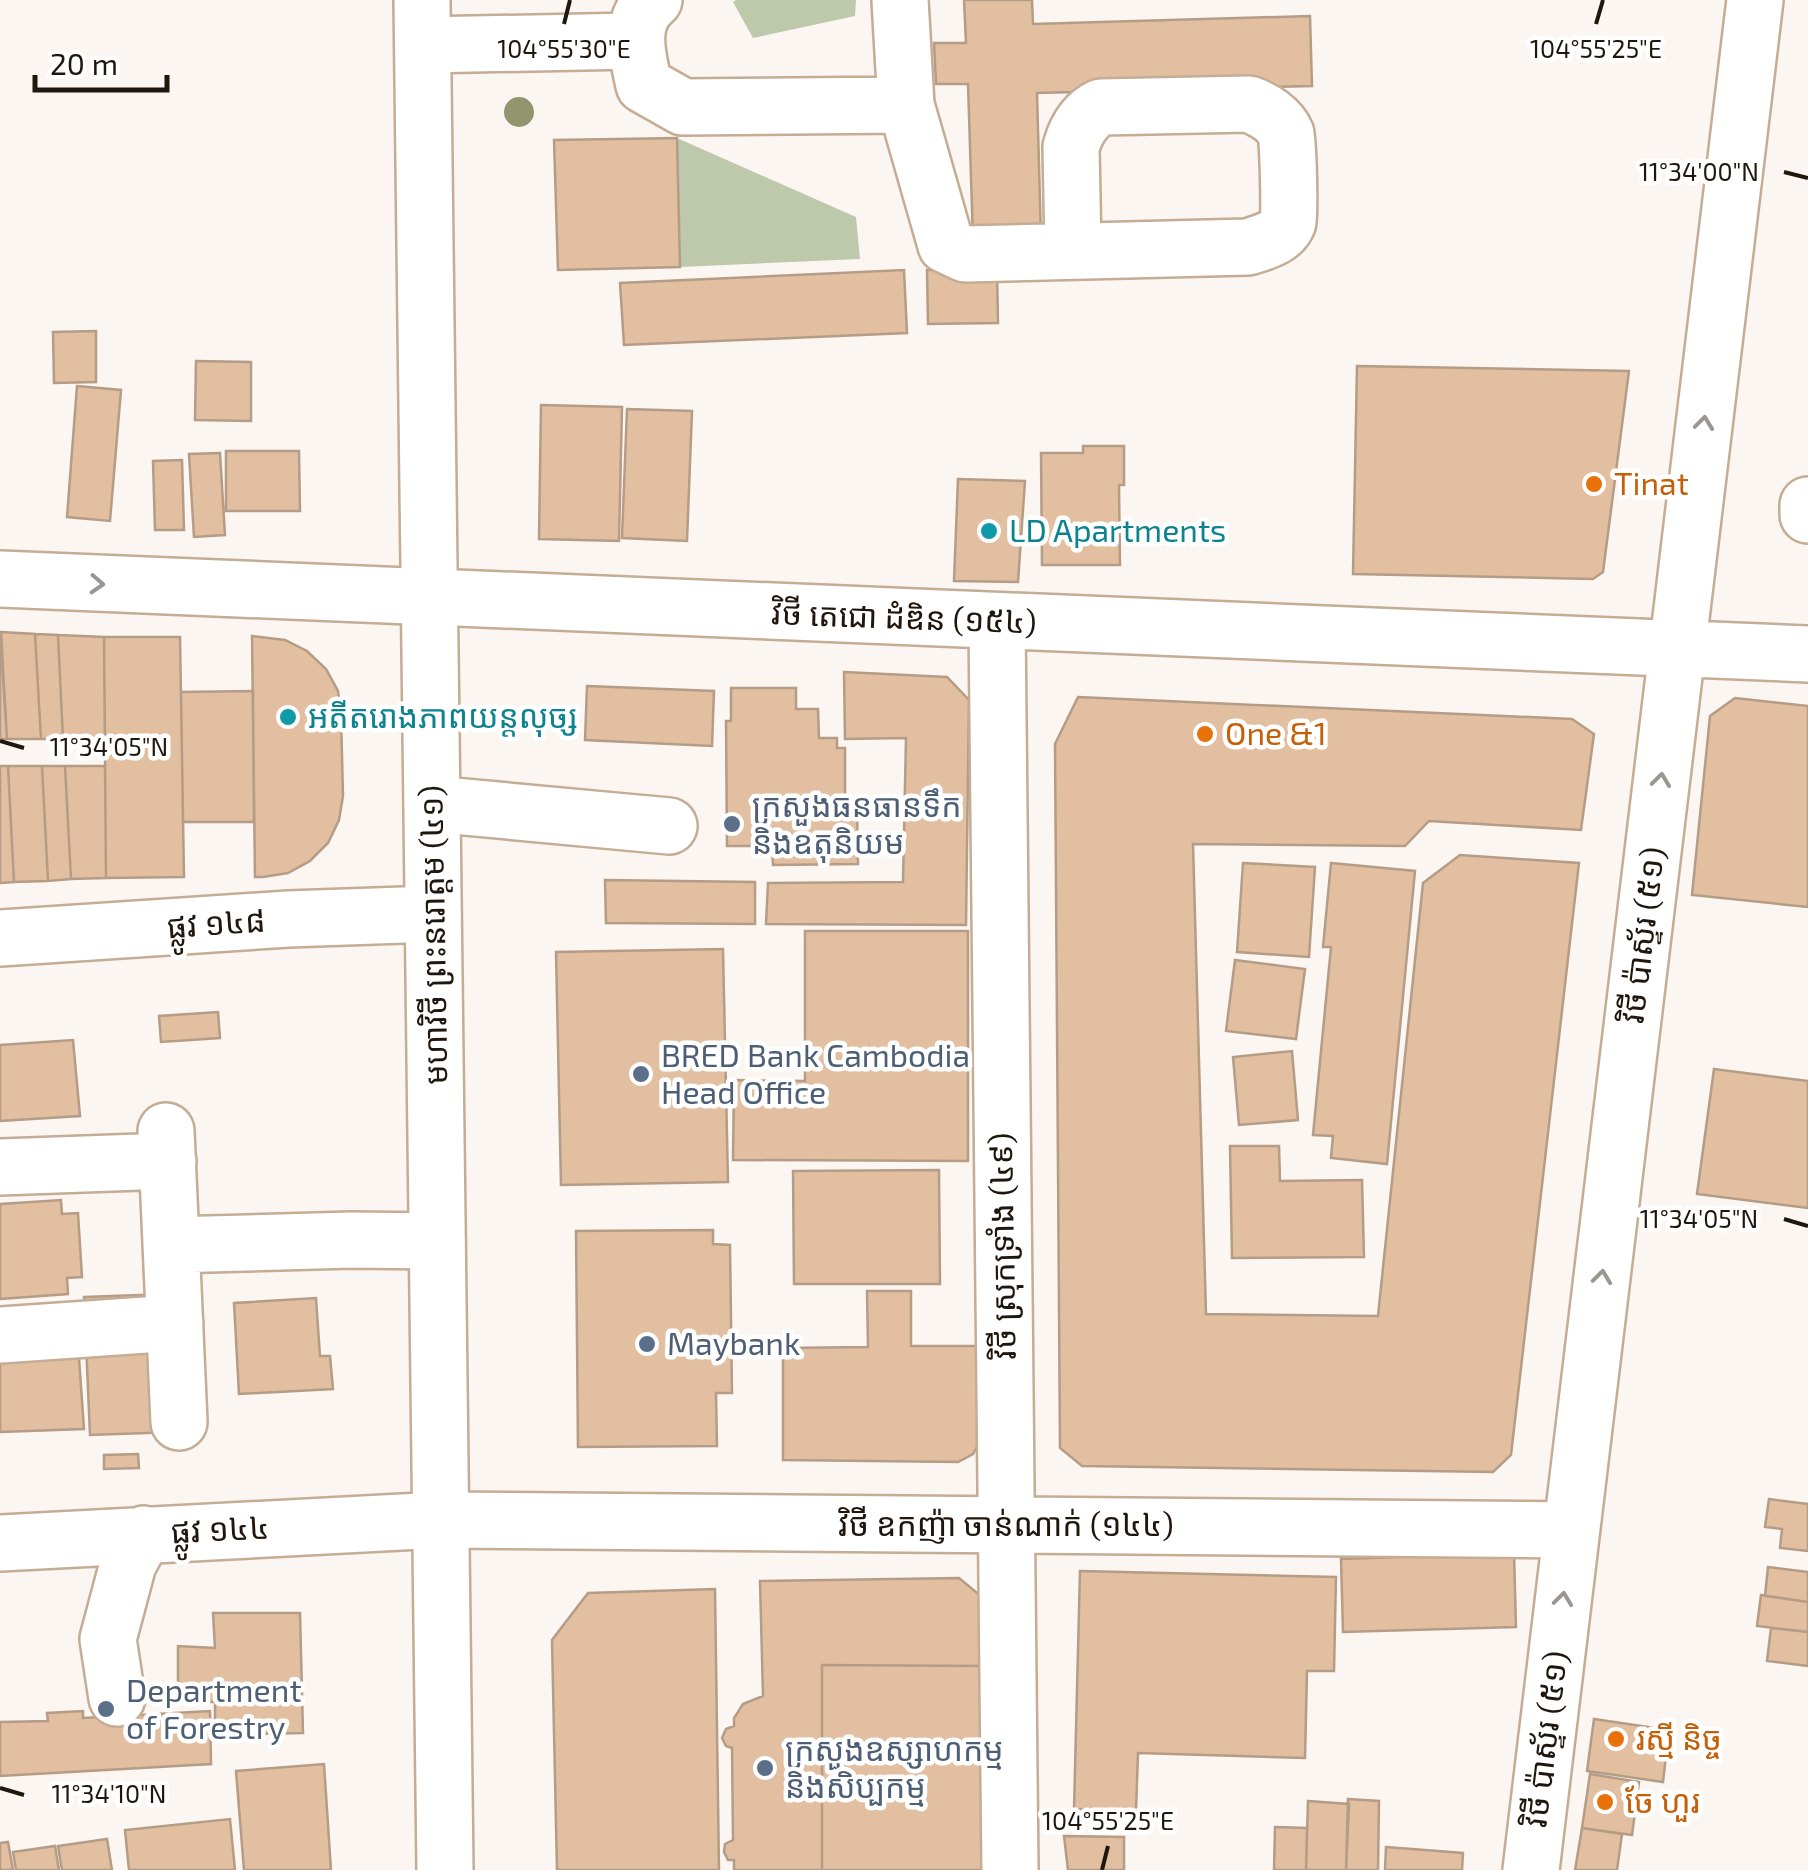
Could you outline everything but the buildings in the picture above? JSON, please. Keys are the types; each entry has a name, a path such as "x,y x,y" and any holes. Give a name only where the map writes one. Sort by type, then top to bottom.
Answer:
{"street":[{"path":"900,0 906,105 946,246 964,254 1073,250"},
{"name":"វិថី ប៉ាស្ទ័រ (៥១)","path":"1530,1870 1755,0"},
{"path":"423,22 644,21 644,86 683,107 906,105"},
{"name":"មហាវិថី ព្រះនរោត្តម (៤១)","path":"423,22 445,1870"},
{"path":"1808,506 1808,515"},
{"name":"វិថី តេជោ ដំឌិន (១៥៤)","path":"0,579 430,600 1808,654"},
{"name":"វិថី ស្រុកទ្រាំង (៤៩)","path":"997,622 1010,1870"},
{"path":"432,804 668,826"},
{"name":"ផ្លូវ ១៤៨","path":"0,938 433,914"},
{"path":"0,1167 167,1146 179,1422"},
{"path":"171,1245 437,1241"},
{"path":"0,1335 175,1323"},
{"name":"វិថី ឧកញ៉ា ចាន់ណាក់ (១៤៤)","path":"440,1520 1572,1530"},
{"name":"ផ្លូវ ១៤៤","path":"0,1543 440,1520"},
{"path":"117,1698 108,1639 128,1564 144,1534"}],"green space":[{"path":"856,0 855,16 753,38 733,2"},
{"path":"677,138 856,217 860,259 680,267"}],"place":[{"name":"Tinat","path":"1594,484"},
{"name":"LD Apartments","path":"989,531"},
{"name":"អតីតរោងភាពយន្តលុច្ស","path":"288,717"},
{"name":"One &1","path":"1205,734"},
{"name":"ក្រសួងធនធានទឹក និងឧតុនិយម","path":"732,824"},
{"name":"BRED Bank Cambodia Head Office","path":"641,1074"},
{"name":"Maybank","path":"647,1344"},
{"name":"Department of Forestry","path":"106,1709"},
{"name":"រស្មី និច្ច","path":"1616,1739"},
{"name":"ក្រសួងឧស្សាហកម្ម និងសិប្បកម្ម","path":"765,1768"},
{"name":"ចែ ហួរ","path":"1605,1802"}]}
